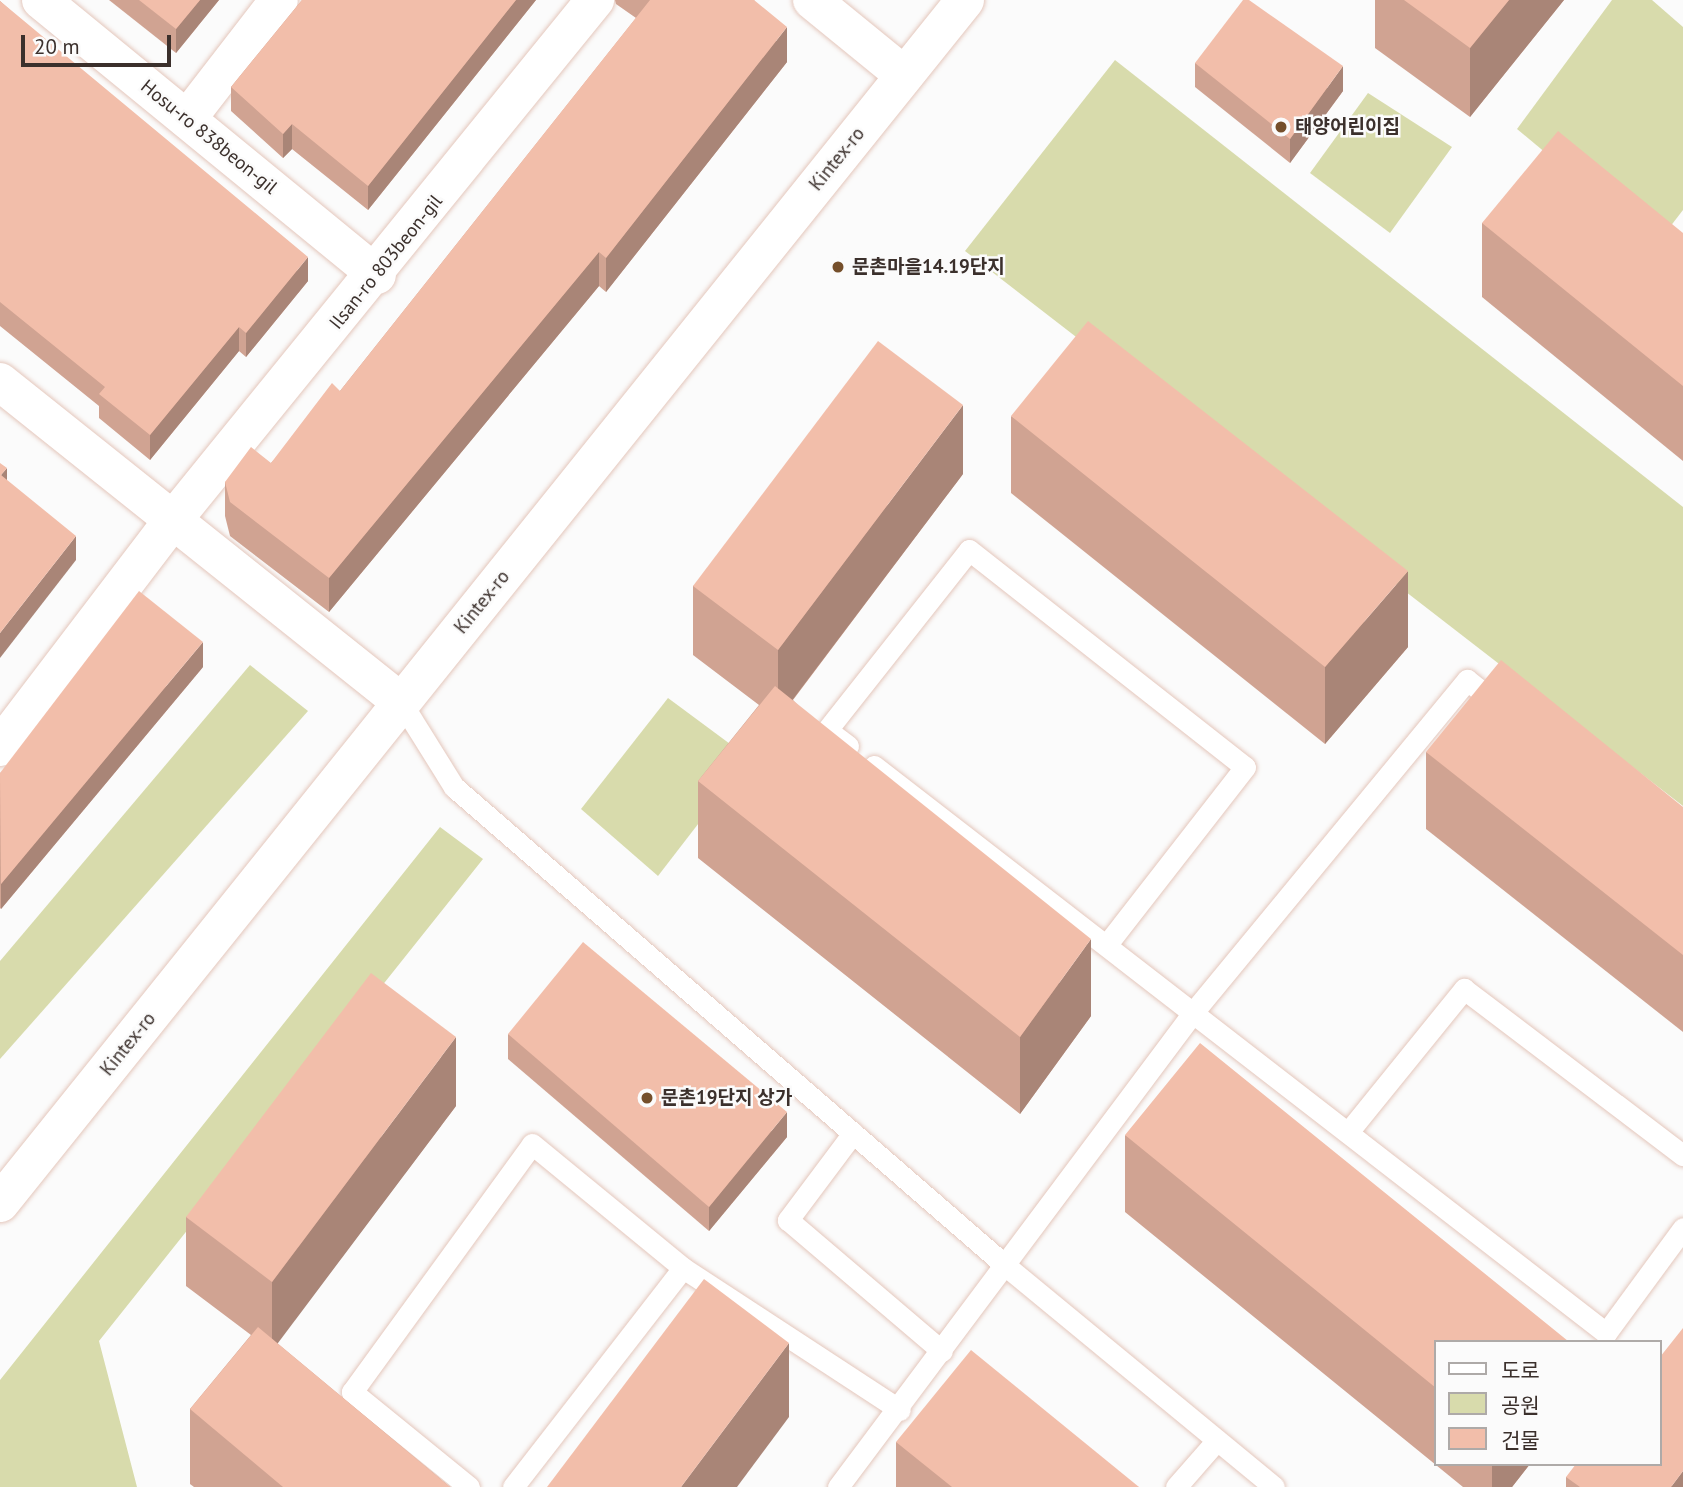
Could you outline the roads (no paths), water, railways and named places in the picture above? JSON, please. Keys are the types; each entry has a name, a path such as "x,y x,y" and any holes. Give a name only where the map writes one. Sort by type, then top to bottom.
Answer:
{"street":[{"name":"Hosu-ro 838beon-gil","path":"41,0 377,275"},
{"path":"187,119 279,0"},
{"name":"Ilsan-ro 803beon-gil","path":"0,747 173,520 377,275 595,0"},
{"path":"812,0 904,75"},
{"name":"Kintex-ro","path":"0,1203 965,0"},
{"path":"0,382 401,702"}],"lane":[{"path":"1107,944 1245,767 969,550 827,730 1107,944 1195,1010 1606,1333 1683,1228"},
{"path":"838,1487 900,1410 1195,1010 1467,680 1521,722"},
{"path":"401,702 454,788 1006,1266 1274,1487"},
{"path":"1349,1131 1464,989 1683,1155"},
{"path":"853,1133 788,1220 942,1351"},
{"path":"469,1487 352,1392 532,1144 683,1268 900,1410"},
{"path":"513,1487 683,1268"},
{"path":"1177,1487 1217,1440"}],"place":[{"name":"태양어린이집","path":"1281,127"},
{"name":"문촌마을14.19단지","path":"838,267"},
{"name":"문촌19단지 상가","path":"647,1098"}]}
